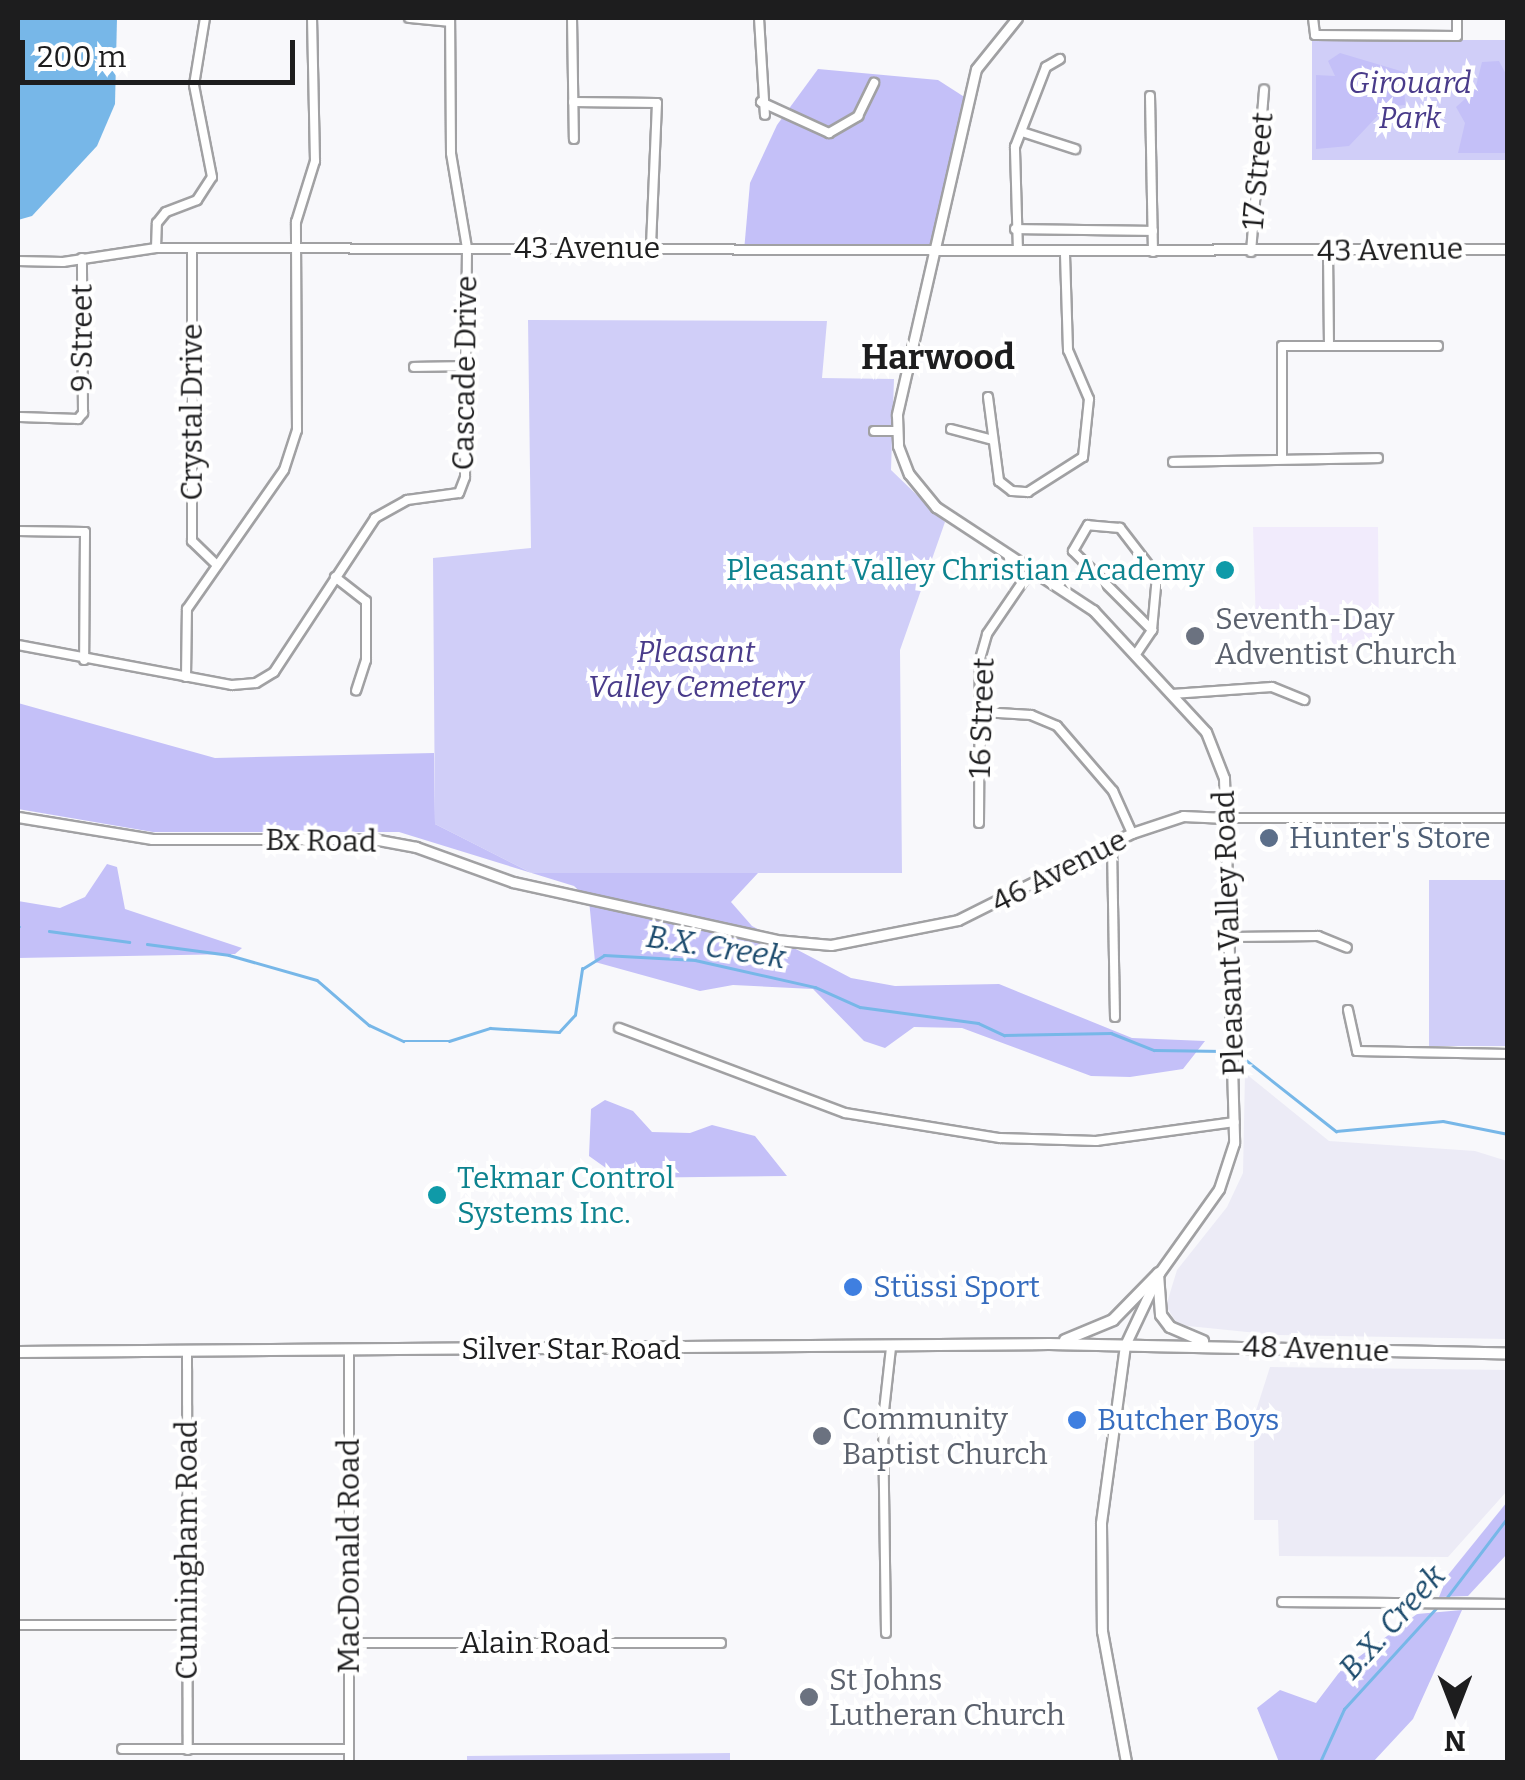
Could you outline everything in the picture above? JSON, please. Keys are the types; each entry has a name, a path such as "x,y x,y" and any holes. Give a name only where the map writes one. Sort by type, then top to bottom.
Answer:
{"main road":[{"path":"1049,1344 1099,1330 1158,1272"},
{"path":"1158,1272 1156,1301 1170,1327 1191,1340 1238,1347"},
{"name":"Silver Star Road","path":"18,1352 1125,1345"},
{"name":"48 Avenue","path":"1125,1345 1508,1354"}],"street":[{"path":"156,248 158,223 166,212 197,200 212,177 194,84 205,18"},
{"path":"186,677 187,609 284,470 298,430 296,222 315,162 312,18"},
{"path":"409,18 450,20"},
{"path":"572,18 574,139"},
{"path":"759,18 761,102 765,116"},
{"path":"874,431 896,431 931,250 976,69 1017,18"},
{"path":"1313,18 1315,36 1457,36 1456,18"},
{"name":"Cascade Drive","path":"18,645 232,686 274,672 375,518 407,500 459,493 466,477 467,248 451,152 450,20"},
{"path":"1018,252 1016,147 1046,67 1060,59"},
{"path":"761,102 828,133 858,116 874,83"},
{"name":"17 Street","path":"1250,252 1264,90"},
{"path":"1150,96 1153,252"},
{"path":"572,102 657,104 651,249"},
{"path":"1022,132 1075,150"},
{"path":"1015,229 1153,231"},
{"name":"43 Avenue","path":"18,261 82,258 156,248 1018,252 1508,249"},
{"name":"Crystal Drive","path":"192,249 192,541 217,564"},
{"path":"1328,251 1328,345"},
{"path":"988,397 999,481 1012,491 1028,492 1084,457 1088,400 1068,350 1065,252"},
{"name":"9 Street","path":"20,417 82,414 82,258"},
{"path":"1282,458 1282,346 1438,346"},
{"path":"414,366 467,366"},
{"path":"951,430 994,440"},
{"name":"Pleasant Valley Road","path":"896,431 909,474 936,507 1093,610 1172,694 1218,754 1226,818 1232,937 1235,1122 1219,1188 1158,1272 1125,1345 1098,1556 1102,1630 1126,1762"},
{"path":"1173,462 1378,458"},
{"path":"1136,654 1152,630 1157,576 1120,528 1088,524 1072,552 1152,630"},
{"path":"18,531 84,532 84,660"},
{"name":"16 Street","path":"979,823 980,660 987,634 1032,568"},
{"path":"335,577 366,601 366,660 356,690"},
{"path":"1172,694 1272,687 1304,700"},
{"path":"982,712 1031,714 1056,726 1102,778 1132,833"},
{"name":"46 Avenue","path":"617,906 776,940 864,943 958,920 1132,833 1182,816 1508,818"},
{"name":"Bx Road","path":"18,817 152,839 373,839 617,906"},
{"path":"1112,846 1115,1016"},
{"path":"1232,937 1318,936 1346,948"},
{"path":"1348,1010 1357,1051 1508,1054"},
{"path":"619,1028 846,1113 1000,1138 1096,1142 1235,1122"},
{"path":"886,1633 883,1420 891,1347"},
{"name":"MacDonald Road","path":"348,1349 349,1762"},
{"name":"Cunningham Road","path":"187,1350 188,1750"},
{"path":"1282,1602 1508,1604"},
{"path":"18,1625 186,1625"},
{"name":"Alain Road","path":"349,1643 721,1643"},
{"path":"122,1749 349,1749"}],"shaded area":[{"path":"18,18 117,18 115,104 97,146 32,216 18,220"},
{"path":"1340,53 1404,72 1405,105 1386,107 1349,146 1316,149 1316,75 1335,76 1328,61"},
{"path":"1499,61 1507,76 1507,153 1458,153 1465,123 1456,107 1475,90 1482,62"},
{"path":"818,69 938,80 966,98 936,245 744,251 750,183 777,125"},
{"path":"1253,527 1378,527 1379,646 1332,647 1331,627 1256,627"},
{"path":"18,703 215,758 434,753 435,824 532,873 758,873 731,902 752,926 851,978 895,986 999,984 1132,1038 1205,1041 1183,1069 1130,1077 1091,1076 962,1028 914,1027 885,1048 864,1041 813,989 733,985 700,991 595,962 589,900 574,886 399,832 153,832 18,809"},
{"path":"107,864 117,867 125,909 242,948 235,954 18,958 18,901 60,908 85,897"},
{"path":"1245,1073 1329,1141 1475,1151 1507,1161 1507,1339 1278,1335 1178,1325 1166,1306 1177,1270 1227,1207 1243,1173"},
{"path":"605,1100 633,1111 652,1132 690,1133 712,1125 755,1136 787,1176 620,1178 589,1156 591,1109"},
{"path":"1270,1367 1507,1370 1507,1491 1448,1557 1279,1556 1278,1520 1254,1520 1254,1417"},
{"path":"1507,1502 1507,1554 1468,1596 1439,1597 1448,1575"},
{"path":"1462,1610 1413,1719 1373,1762 1279,1762 1257,1708 1280,1690 1316,1703 1341,1670 1417,1614"}],"green space":[{"name":"Girouard Park","path":"1312,40 1507,40 1507,160 1312,160"},
{"name":"Pleasant Valley Cemetery","path":"528,320 827,321 822,378 894,379 891,470 945,522 900,650 902,873 532,873 435,824 433,558 531,548"},
{"path":"1429,880 1507,880 1507,1046 1429,1046"},
{"path":"730,1753 730,1762 467,1762 467,1756"}],"waterway":[{"name":"B.X. Creek","path":"49,931 129,942"},
{"name":"B.X. Creek","path":"147,944 229,955 317,980 369,1025 403,1041 449,1041 490,1028 559,1032 575,1015 582,969 604,955 695,960 815,987 860,1007 978,1023 1004,1035 1111,1033 1154,1050 1224,1051"},
{"name":"B.X. Creek","path":"1246,1060 1336,1131 1443,1121 1508,1134"},
{"name":"B.X. Creek","path":"1445,1600 1508,1517"},
{"name":"B.X. Creek","path":"1320,1762 1344,1709 1439,1605"}],"place":[{"name":"Pleasant Valley Christian Academy","path":"1225,570"},
{"name":"Seventh-Day Adventist Church","path":"1195,636"},
{"name":"Hunter's Store","path":"1269,838"},
{"name":"Tekmar Control Systems Inc.","path":"437,1195"},
{"name":"Stüssi Sport","path":"853,1287"},
{"name":"Butcher Boys","path":"1077,1420"},
{"name":"Community Baptist Church","path":"822,1436"},
{"name":"St Johns Lutheran Church","path":"809,1697"}],"district":[{"name":"Harwood","path":"938,357"}]}
